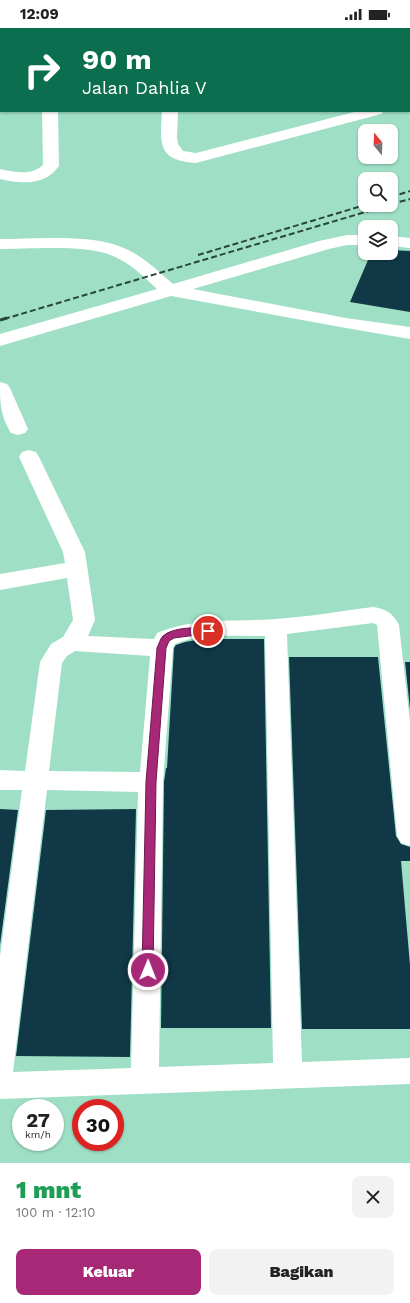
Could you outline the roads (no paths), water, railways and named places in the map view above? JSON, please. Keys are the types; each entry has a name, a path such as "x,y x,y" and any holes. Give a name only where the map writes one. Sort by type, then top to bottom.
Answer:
{"street":[{"path":"0,174 19,178 46,172 51,166 50,112"},
{"path":"170,112 168,143 178,157 187,158 196,158 370,112"},
{"path":"0,340 325,245 347,240 358,240"},
{"path":"398,241 410,242"},
{"path":"0,244 81,244 106,248 119,252 142,266 169,290 346,323 410,333"},
{"path":"0,388 18,429"},
{"path":"0,1070 35,780 51,662 59,650 71,643 81,628 84,620 74,552 29,457"},
{"path":"0,582 77,569"},
{"path":"145,1080 151,782 162,648 165,639 179,633 276,627 373,615 382,616 385,618 388,633 410,836"},
{"path":"276,627 288,1075"},
{"path":"71,643 162,648"},
{"path":"0,780 151,782"},
{"path":"0,1086 410,1071"}],"railway":[{"path":"398,195 410,191"},
{"path":"398,202 410,199"},
{"path":"198,255 358,207"},
{"path":"4,319 365,212"},
{"path":"0,320 7,318"}]}
